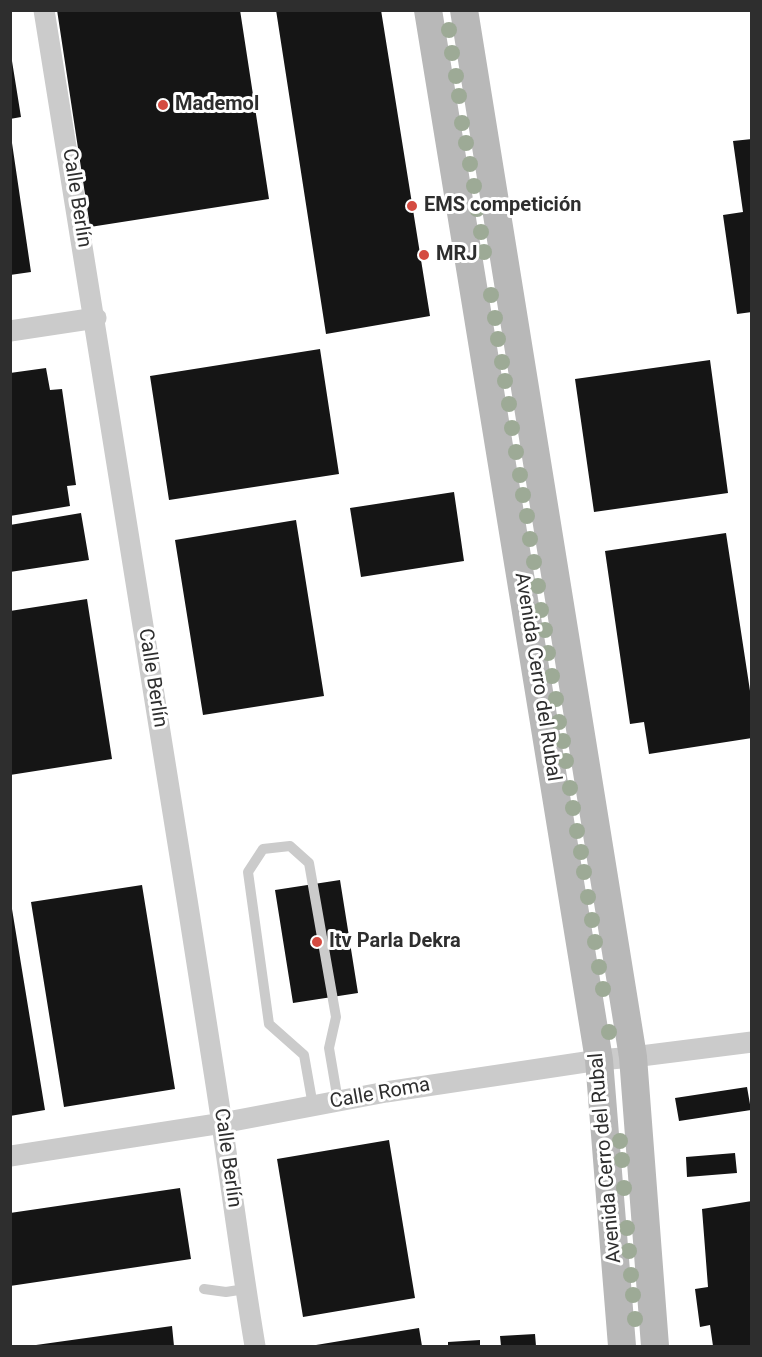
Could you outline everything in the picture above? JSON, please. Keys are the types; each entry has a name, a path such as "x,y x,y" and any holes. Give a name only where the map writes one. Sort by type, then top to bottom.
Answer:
{"street":[{"name":"Calle Berlín","path":"44,10 96,318 255,1347"},
{"name":"Avenida Cerro del Rubal","path":"428,10 599,1060 622,1347"},
{"name":"Avenida Cerro del Rubal","path":"464,10 633,1057 655,1347"},
{"path":"10,332 96,318"},
{"name":"Calle Roma","path":"10,1156 222,1122 387,1092 599,1060 752,1042"}],"lane":[{"path":"313,1106 304,1055 269,1024 248,872 263,849 290,846 309,863 336,1017 329,1048 338,1101"},
{"path":"204,1289 226,1292 245,1289"}],"building":[{"name":"Mademol","path":"57,10 240,10 269,199 90,227"},
{"path":"276,10 381,10 430,316 326,334"},
{"path":"10,61 12,61 21,117 10,119"},
{"path":"752,139 752,312 737,314 723,215 743,212 733,141"},
{"path":"10,143 12,143 31,272 10,275"},
{"path":"320,349 339,474 169,500 150,376"},
{"path":"710,360 728,493 594,512 575,379"},
{"path":"46,368 50,390 62,389 76,485 67,486 70,506 10,516 10,373"},
{"path":"454,492 464,561 361,577 350,508"},
{"path":"81,513 89,560 10,572 10,525"},
{"path":"296,520 324,696 203,715 175,540"},
{"path":"726,533 752,704 752,738 649,754 644,722 630,724 605,551"},
{"path":"87,599 112,759 10,775 10,611"},
{"name":"Itv Parla Dekra","path":"340,880 358,993 293,1003 275,890"},
{"path":"142,885 175,1089 64,1107 31,902"},
{"path":"10,909 12,909 45,1110 10,1116"},
{"path":"747,1087 751,1110 679,1121 675,1098"},
{"path":"389,1140 415,1298 303,1317 277,1159"},
{"path":"735,1153 737,1173 687,1177 686,1157"},
{"path":"180,1188 191,1259 10,1286 10,1213"},
{"path":"752,1201 752,1346 713,1346 710,1325 700,1327 695,1289 708,1287 702,1209"},
{"path":"172,1326 174,1346 36,1346 36,1345"},
{"path":"419,1328 422,1346 316,1346 316,1345"},
{"path":"535,1334 536,1346 501,1346 500,1336"},
{"path":"480,1340 480,1346 448,1346 448,1342"}],"place":[{"name":"Mademol","path":"163,105"},
{"name":"EMS competición","path":"412,206"},
{"name":"MRJ","path":"424,255"},
{"name":"Itv Parla Dekra","path":"317,942"}]}
